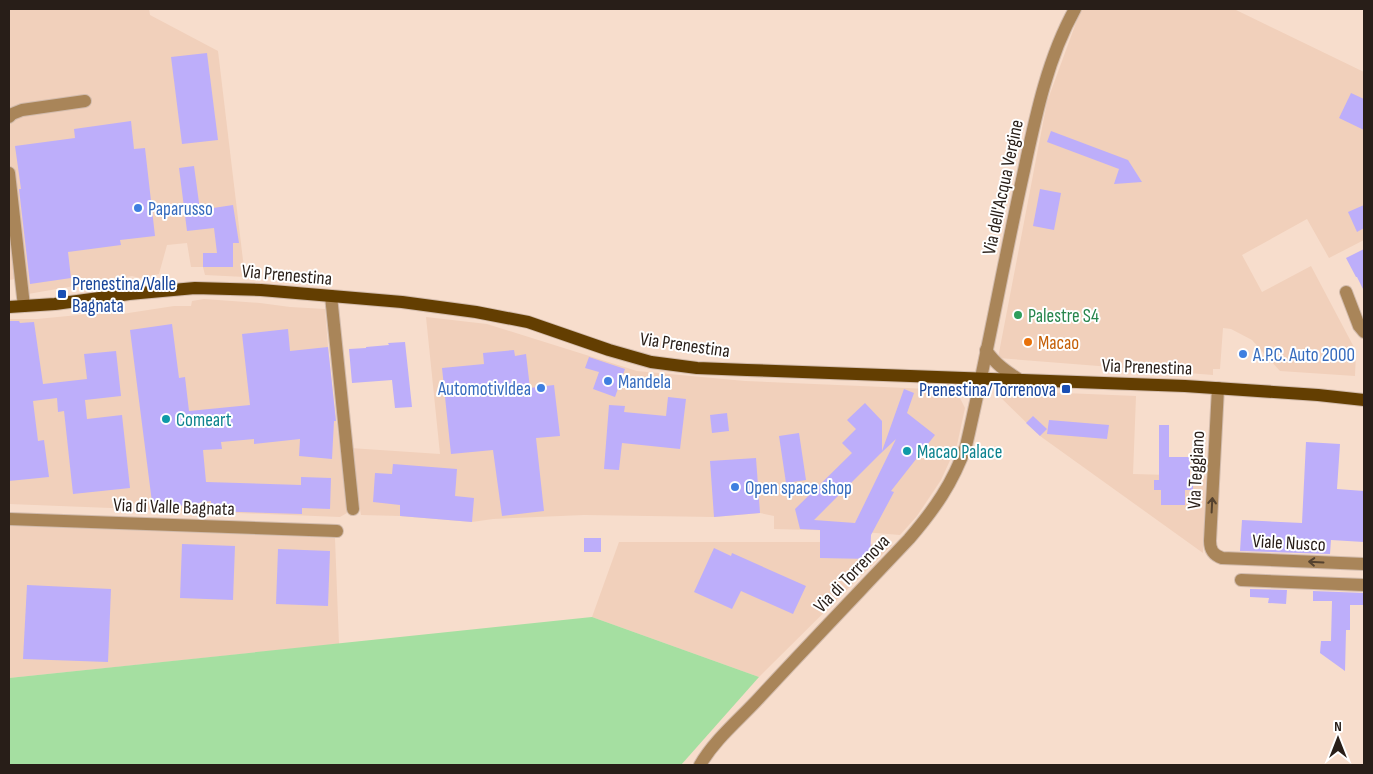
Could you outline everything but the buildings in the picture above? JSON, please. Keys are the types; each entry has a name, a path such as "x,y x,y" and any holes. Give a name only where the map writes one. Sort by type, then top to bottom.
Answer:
{"main road":[{"name":"Via Prenestina","path":"9,307 55,304 129,294 195,288 244,289 426,305 494,315 536,325 637,358 673,365 747,370 1218,388 1364,400"}],"street":[{"name":"Via dell'Acqua Vergine","path":"980,378 1017,202 1042,97 1054,57 1075,9"},
{"path":"9,117 22,110 85,101"},
{"path":"9,173 24,306"},
{"path":"1346,292 1359,326 1364,332"},
{"path":"331,296 353,509"},
{"path":"986,350 1002,368 1020,380"},
{"name":"Via di Torrenova","path":"700,765 708,752 725,733 909,540 936,505 951,483 963,455 980,378"},
{"name":"Via Teggiano","path":"1213,553 1210,541 1218,388"},
{"name":"Via di Valle Bagnata","path":"9,519 337,531"},
{"name":"Viale Nusco","path":"1213,553 1218,557 1225,558 1364,564"},
{"path":"1364,571 1364,585"},
{"name":"Viale Nusco","path":"1241,580 1364,585"}],"shaded area":[{"path":"9,9 149,9 150,15 218,51 245,277 205,275 203,267 191,267 187,243 167,245 159,274 140,278 132,276 28,294 16,279 9,280"},
{"path":"1081,9 1234,9 1364,72 1364,240 1329,258 1307,219 1242,255 1262,292 1311,266 1356,351 1355,376 1280,371 1252,340 1231,329 1223,328 1220,369 1213,369 1213,375 998,358 1047,102"},
{"path":"204,299 325,309 347,513 340,517 9,504 9,319 37,319 120,311 122,314 174,306 191,306 192,301"},
{"path":"426,317 487,324 637,371 745,381 953,390 965,408 957,445 941,480 917,516 900,535 851,531 774,529 774,516 760,513 714,517 584,515 493,519 472,522 361,515 350,448 440,454"},
{"path":"1013,391 1136,396 1133,474 1206,476 1203,553 1040,436 995,392"},
{"path":"9,526 335,538 339,644 9,678"},
{"path":"619,542 820,542 892,545 759,677 592,617"}],"green space":[{"path":"592,617 759,677 681,765 9,765 9,678"}],"place":[{"name":"Paparusso","path":"138,208"},
{"name":"Prenestina/Valle Bagnata","path":"62,294"},
{"name":"Palestre S4","path":"1018,315"},
{"name":"Macao","path":"1028,342"},
{"name":"A.P.C. Auto 2000","path":"1243,354"},
{"name":"Mandela","path":"608,381"},
{"name":"AutomotivIdea","path":"541,388"},
{"name":"Prenestina/Torrenova","path":"1066,389"},
{"name":"Comeart","path":"166,419"},
{"name":"Macao Palace","path":"907,451"},
{"name":"Open space shop","path":"735,487"}]}
